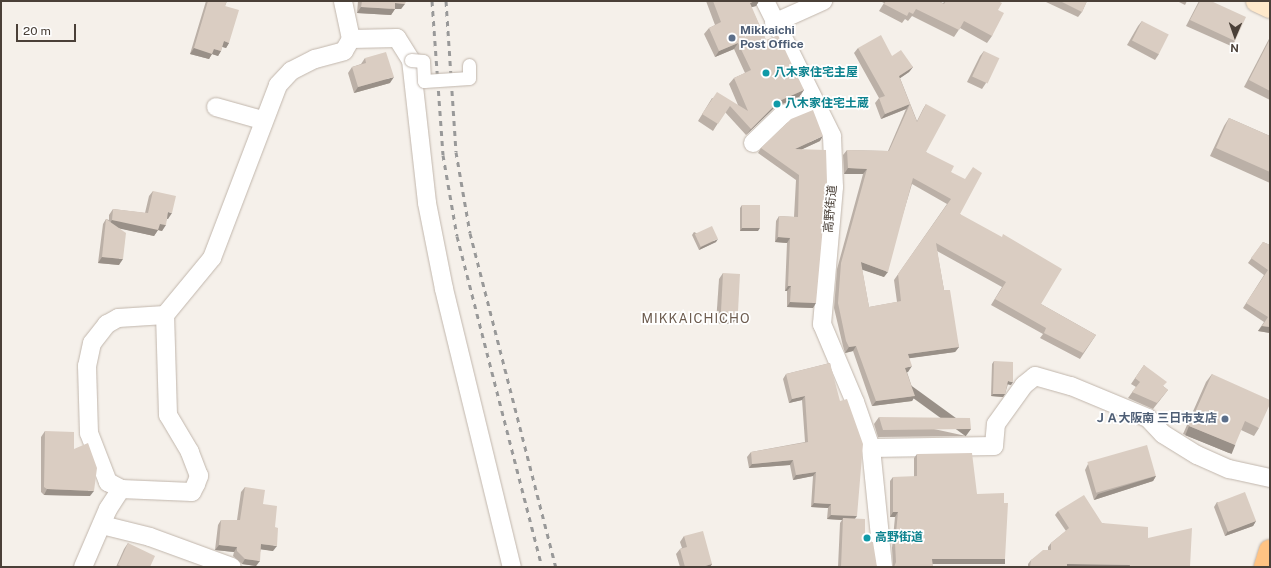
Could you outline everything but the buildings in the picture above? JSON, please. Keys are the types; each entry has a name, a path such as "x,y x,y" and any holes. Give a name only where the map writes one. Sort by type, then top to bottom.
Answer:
{"highway":[{"path":"1265,567 1270,551"}],"main road":[{"path":"1258,1 1270,7"}],"street":[{"path":"165,316 118,318 107,324 92,343 87,366 89,434 108,482 121,489 192,492 199,476 190,452 168,415 165,316 212,258 228,221 262,120 278,85 290,71 316,59 344,51 351,39 343,1"},
{"name":"高野街道","path":"765,1 774,23 814,102 829,126 834,150 834,187 822,324 855,402 871,448 884,567"},
{"path":"774,23 823,1"},
{"path":"351,39 397,38 411,60 428,210 444,289 512,567"},
{"path":"411,60 423,61 424,82 469,78 469,65"},
{"path":"753,143 782,115 814,102"},
{"path":"216,107 262,120"},
{"path":"871,448 994,446 996,424 1024,385 1035,376 1071,386 1148,418 1163,434 1197,455 1229,469 1270,478"},
{"path":"83,567 102,525 121,489"},
{"path":"102,525 150,537 232,567"}],"railway":[{"path":"432,1 443,155 457,236 542,567"},
{"path":"446,1 456,152 470,233 556,567"}],"place":[{"name":"Mikkaichi Post Office","path":"732,38"},
{"name":"八木家住宅主屋","path":"766,73"},
{"name":"八木家住宅土蔵","path":"777,104"},
{"name":"ＪＡ大阪南 三日市支店","path":"1225,419"},
{"name":"高野街道","path":"867,538"}],"district":[{"name":"MIKKAICHICHO","path":"696,319"}]}
